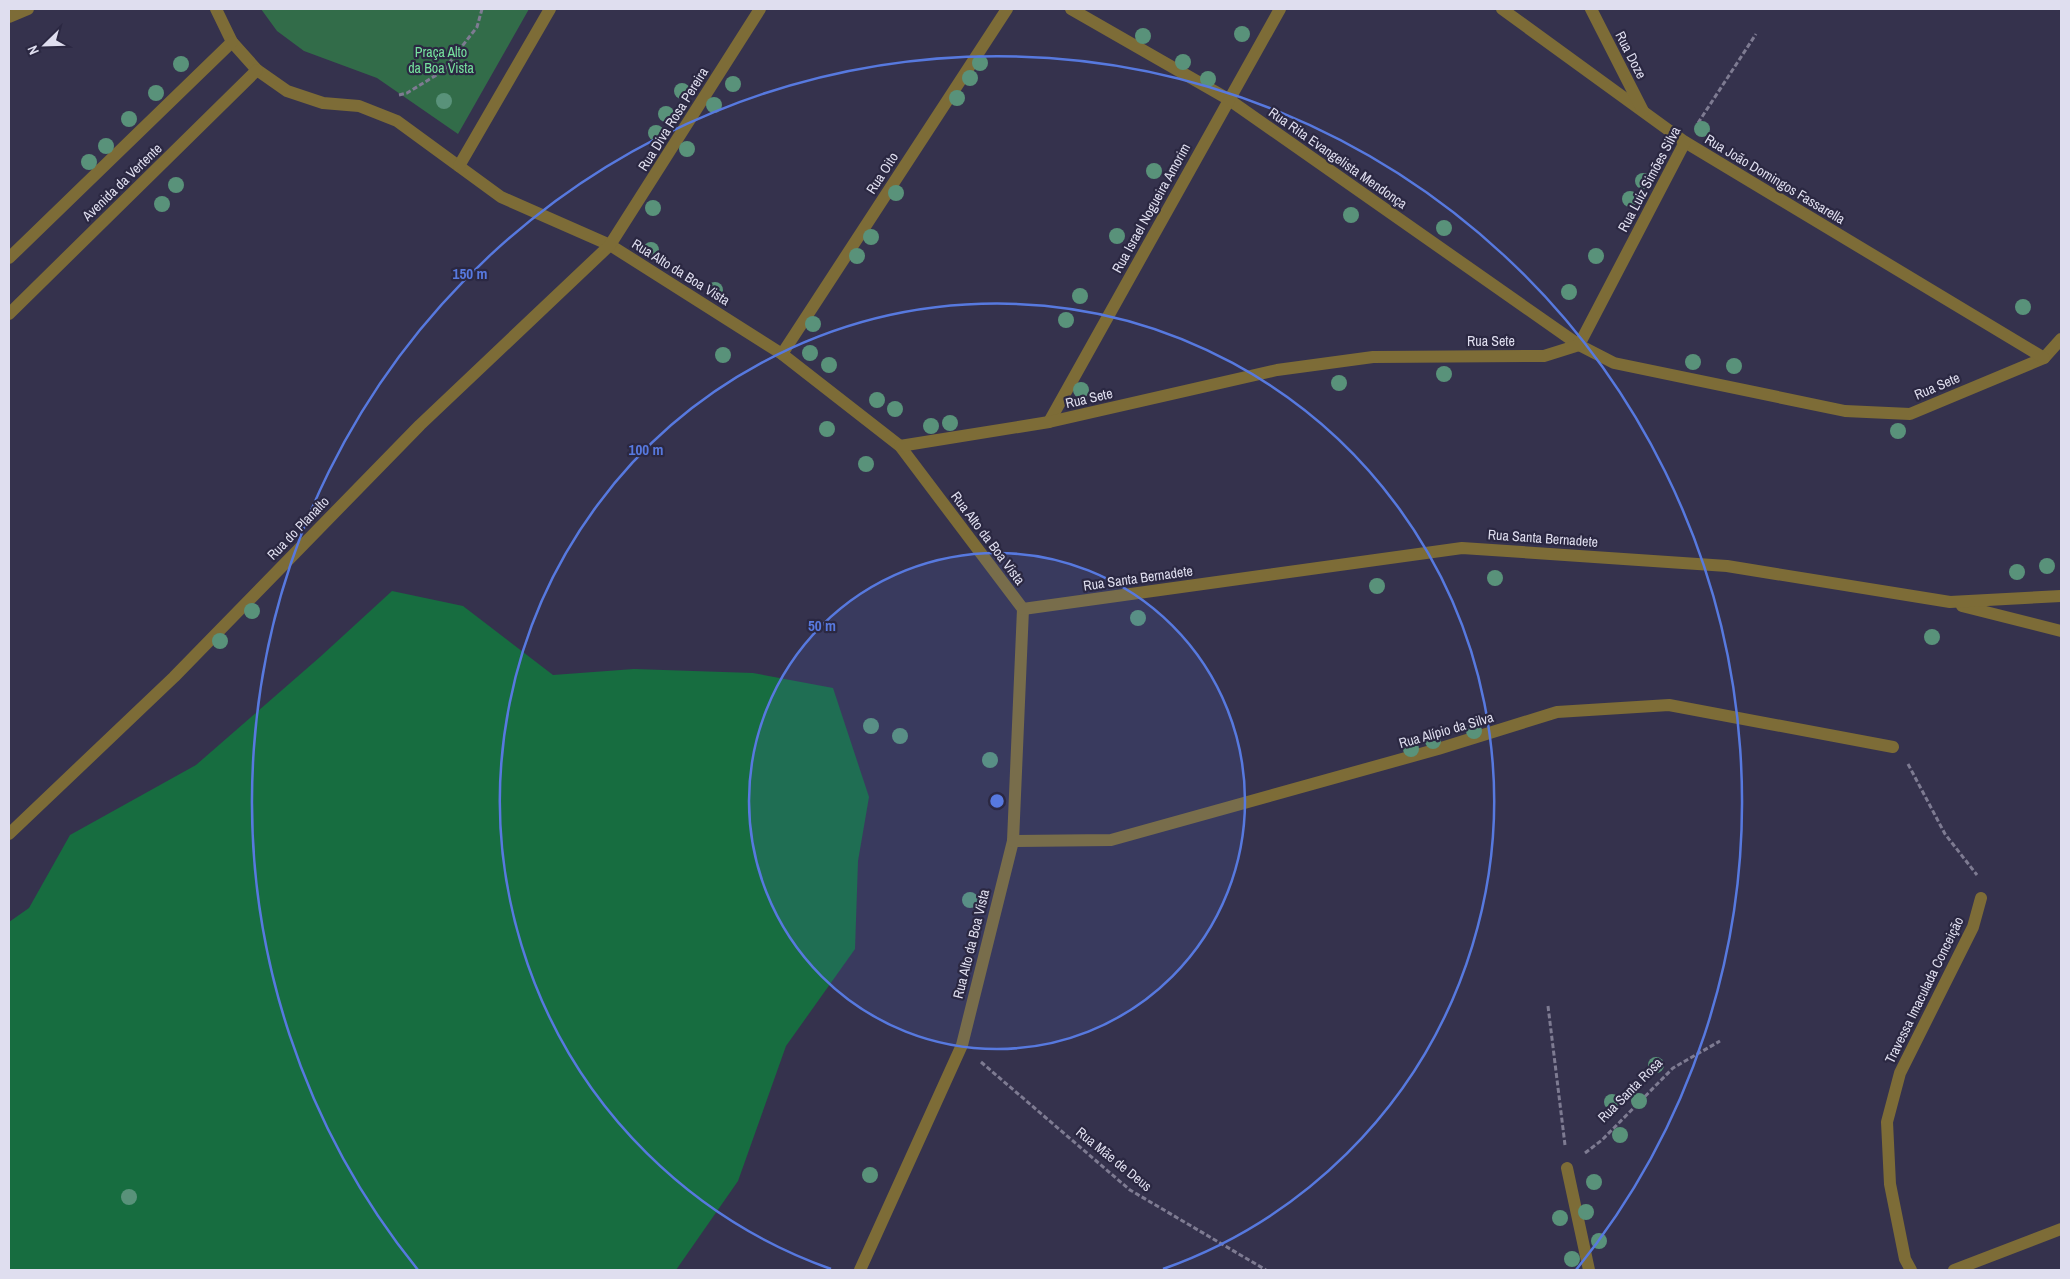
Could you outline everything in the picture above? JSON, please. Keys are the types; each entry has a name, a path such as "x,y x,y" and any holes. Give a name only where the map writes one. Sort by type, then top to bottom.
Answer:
{"street":[{"path":"9,17 28,9"},
{"path":"216,9 232,42 257,70"},
{"path":"458,166 550,9"},
{"name":"Rua Diva Rosa Pereira","path":"610,246 760,9"},
{"name":"Rua Oito","path":"782,354 1007,9"},
{"name":"Rua Rita Evangelista Mendonça","path":"1071,9 1228,99 1579,345"},
{"name":"Rua Israel Nogueira Amorim","path":"1049,422 1280,9"},
{"name":"Rua João Domingos Fassarella","path":"1502,9 1685,142 2044,358"},
{"name":"Rua Doze","path":"1592,9 1644,114"},
{"name":"Avenida da Vertente","path":"9,258 232,42"},
{"name":"Avenida da Vertente","path":"9,314 257,70"},
{"name":"Rua Alto da Boa Vista","path":"257,70 288,91 323,103 360,106 397,121 501,197 610,246 782,354 900,446 1023,609 1012,841 962,1045 860,1270"},
{"name":"Rua Luiz Simões Silva","path":"1579,345 1685,142"},
{"name":"Rua do Planalto","path":"9,834 174,677 420,425 610,246"},
{"name":"Rua Sete","path":"900,446 1049,422 1277,370 1372,357 1544,356 1579,345 1614,363 1845,411 1910,414 2044,358 2061,340"},
{"name":"Rua Santa Bernadete","path":"1023,609 1462,548 1727,566 1950,602 2061,596"},
{"path":"1950,602 2061,631"},
{"name":"Rua Alípio da Silva","path":"1012,841 1111,840 1438,749 1557,712 1668,705 1893,747"},
{"name":"Travessa Imaculada Conceição","path":"1911,1270 1905,1259 1890,1184 1887,1122 1900,1073 1974,927 1982,898"},
{"path":"1567,1168 1589,1270"},
{"path":"1954,1270 2061,1229"}],"path":[{"path":"397,96 407,93 443,71 477,27 482,9"},
{"name":"Rua Luiz Simões Silva","path":"1685,142 1756,34"},
{"path":"1893,747 1906,759 1945,834 1977,874 1982,898"},
{"path":"1548,1006 1567,1168"},
{"name":"Rua Santa Rosa","path":"1567,1168 1602,1140 1673,1068 1720,1041"},
{"name":"Rua Mãe de Deus","path":"962,1045 1130,1190 1266,1270"}],"green space":[{"name":"Praça Alto da Boa Vista","path":"261,9 529,9 458,134 377,78 304,51 277,31"},
{"path":"392,591 463,606 553,675 634,669 753,673 833,688 869,797 858,861 855,949 786,1046 738,1181 676,1270 9,1270 9,922 29,908 70,835 196,765 320,657"}]}
